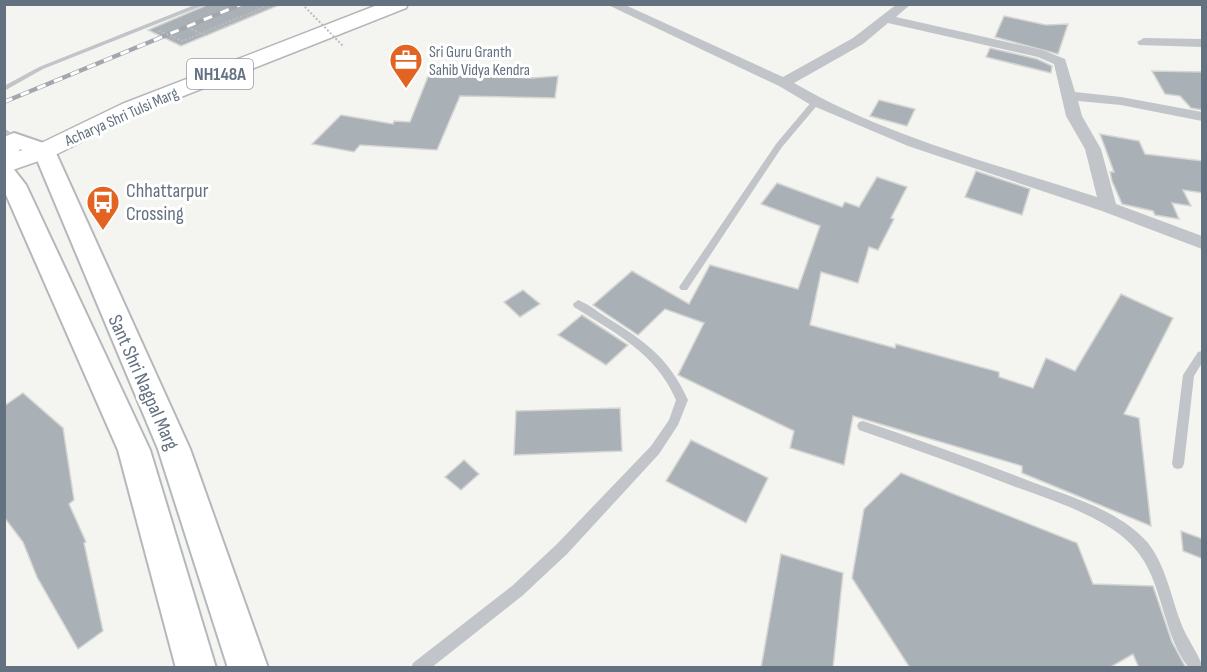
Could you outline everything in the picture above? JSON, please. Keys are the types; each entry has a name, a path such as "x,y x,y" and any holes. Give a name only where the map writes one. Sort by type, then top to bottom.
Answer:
{"highway":[{"name":"Acharya Shri Tulsi Marg","path":"7,143 362,4"},
{"name":"Acharya Shri Tulsi Marg","path":"44,152 130,109 399,4"},
{"name":"NH148A","path":"4,165 44,152"}],"main road":[{"path":"7,143 44,152"},
{"name":"Sant Shri Nagpal Marg","path":"44,152 174,449 248,668"},
{"name":"Sant Shri Nagpal Marg","path":"4,172 14,185 134,450 196,668"}],"street":[{"path":"612,4 784,83 816,102 914,143 1108,207 1203,243"},
{"path":"784,83 827,60 905,4"},
{"path":"886,19 1053,57 1064,68 1074,116 1093,149 1108,207"},
{"path":"1144,42 1203,43"},
{"path":"1068,96 1121,101 1203,116"}],"lane":[{"path":"4,89 41,68 204,4"},
{"path":"684,287 779,146 816,102"},
{"path":"418,668 517,591 562,549 655,450 674,422 681,400 667,370 653,355 578,304"},
{"path":"1178,465 1189,375 1203,355"},
{"path":"863,426 1010,478 1109,519 1131,534 1146,551 1172,619 1199,668"}],"path":[{"path":"159,30 183,41 271,4"},
{"path":"168,19 205,35 276,4"},
{"path":"302,4 344,47"}],"building":[{"path":"209,4 279,5 181,46 148,30"},
{"path":"1004,16 1046,25 1068,24 1058,54 995,37"},
{"path":"990,48 1037,59 1052,66 1051,73 986,57"},
{"path":"1152,71 1203,72 1203,110 1191,108 1180,96 1165,94"},
{"path":"429,74 532,78 558,76 555,98 460,96 437,150 360,145 354,152 312,144 341,115 393,124 394,121 410,122"},
{"path":"879,100 915,109 907,126 870,116"},
{"path":"1100,134 1139,141 1145,154 1203,161 1203,193 1183,190 1191,206 1172,203 1179,219 1155,215 1153,211 1122,204 1112,181 1110,172 1114,172"},
{"path":"976,171 1030,189 1022,215 965,197"},
{"path":"877,177 907,187 891,218 894,219 878,250 869,247 858,283 821,272 810,325 895,348 896,344 999,372 999,377 1033,388 1046,358 1075,371 1121,294 1173,318 1124,414 1139,418 1151,526 1022,473 1022,466 853,416 844,465 790,448 794,431 678,375 704,323 665,309 638,335 593,305 632,271 689,304 710,265 798,289 820,226 761,204 777,183 842,207 845,202 859,207"},
{"path":"523,290 540,304 520,317 504,302"},
{"path":"582,315 628,345 606,365 558,335"},
{"path":"23,393 63,428 74,500 69,504 86,542 84,543 103,631 78,649 37,577 23,542 4,517 4,406"},
{"path":"620,408 622,451 514,455 516,411"},
{"path":"691,440 768,478 746,523 666,481"},
{"path":"464,460 479,474 461,490 445,477"},
{"path":"901,473 1077,543 1093,584 1153,586 1172,642 1186,668 1139,668 1133,654 1109,668 910,668 852,578 864,509"},
{"path":"1181,531 1203,539 1203,559 1183,551"},
{"path":"781,554 843,573 833,668 761,668"}],"railway":[{"path":"4,102 242,4"}],"place":[{"name":"Sri Guru Granth Sahib Vidya Kendra","path":"406,89"},
{"name":"Chhattarpur Crossing","path":"103,231"}]}
